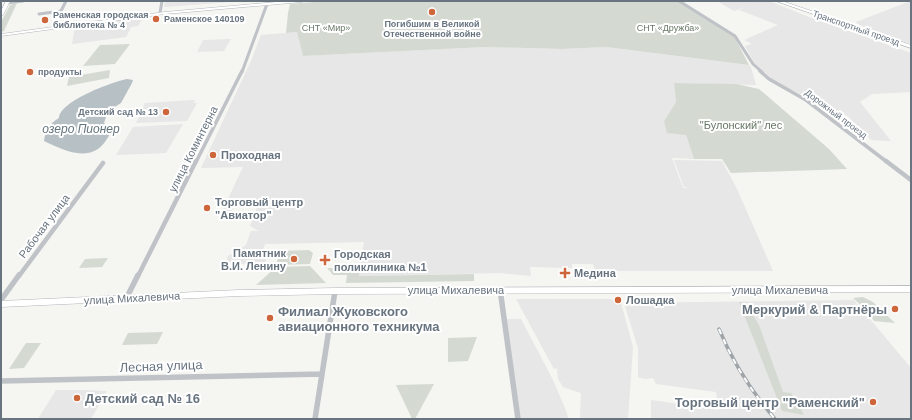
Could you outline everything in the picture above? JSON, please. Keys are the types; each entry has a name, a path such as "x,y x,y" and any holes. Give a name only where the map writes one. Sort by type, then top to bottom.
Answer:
{"main road":[{"path":"1,35 160,13 302,1"},
{"name":"Транспортный проезд","path":"778,1 911,47"},
{"path":"1,15 8,2"},
{"name":"улица Михалевича","path":"1,304 231,293 335,291 500,289 826,290 911,288"}],"street":[{"path":"8,2 27,1"},
{"path":"39,14 61,11 66,1"},
{"path":"160,13 162,1"},
{"name":"Дорожный проезд","path":"679,1 735,36 753,64 769,79 806,100 911,180"},
{"name":"улица Коминтерна","path":"126,299 243,70 267,4"},
{"name":"Рабочая улица","path":"1,300 103,163"},
{"path":"500,289 518,419"},
{"path":"315,419 335,291"},
{"name":"Лесная улица","path":"1,381 322,374"}],"shaded area":[{"path":"165,1 245,1 164,7"},
{"path":"717,1 769,1 809,17 911,53 911,92 872,94 860,102 891,141 871,140 848,116 775,82 755,64 745,46 752,44 744,40 778,25 739,10 747,6 734,11"},
{"path":"908,2 911,3 911,44 860,26 856,22"},
{"path":"143,18 138,26 131,27 126,37 72,44 75,27"},
{"path":"297,32 303,56 485,47 562,49 606,47 749,65 751,67 756,85 674,83 676,102 664,121 686,135 694,159 672,158 683,188 690,188 684,187 674,160 722,161 737,189 773,271 595,271 593,264 572,264 572,268 530,267 531,276 500,273 359,276 364,242 265,244 261,256 267,256 265,263 235,264 235,262 226,262 228,256 246,245 251,231 259,231 250,226 258,205 234,205 227,221 220,216 243,167 201,168 251,61 261,35"},
{"path":"231,39 224,51 197,52 203,40"},
{"name":"Детский сад № 13","path":"195,100 193,103 197,103 187,121 136,123 145,103"},
{"path":"183,124 166,153 116,155 133,127"},
{"path":"516,299 610,299 621,303 633,347 628,419 580,419 581,393 563,387 558,379 557,368 554,369"},
{"path":"854,300 911,368 911,419 651,419 651,400 719,410 716,392 656,384 653,378 645,379 638,377 638,348 624,303"},
{"path":"506,319 521,319 553,380 567,413 568,419 519,419"},
{"name":"Детский сад № 16","path":"56,390 107,391 91,419 38,419"}],"green space":[{"path":"325,1 677,1 734,36 749,65 606,47 562,49 485,47 303,56 297,32 286,33 290,4"},
{"path":"17,3 4,31 1,32 1,22 10,5"},
{"path":"130,44 115,64 83,66 100,45"},
{"path":"110,70 109,78 67,86 69,77"},
{"name":"\"Булонский\" лес","path":"674,83 736,84 759,89 829,149 847,169 731,173 722,159 694,159 686,135 667,133 664,121 676,102"},
{"path":"309,250 313,253 310,264 276,265 280,251"},
{"path":"108,258 102,267 79,268 85,259"},
{"path":"310,266 326,283 256,285 276,267"},
{"path":"327,268 360,268 359,276 474,274 474,281 346,283 347,275 333,275"},
{"path":"863,297 873,302 895,323 874,321 865,309 853,298"},
{"path":"739,302 746,303 759,325 783,392 791,393 804,415 782,411"},
{"path":"163,332 157,344 122,345 128,333"},
{"path":"477,337 468,361 448,362 448,338"},
{"path":"26,343 41,343 24,368 9,369"},
{"path":"434,384 415,419 412,419 396,385"}],"water":[{"name":"озеро Пионер","path":"127,79 133,80 132,83 121,103 108,111 104,123 112,131 98,149 84,153 70,152 44,141 48,128 59,118 68,105 99,88"}],"railway":[{"path":"719,329 743,376 775,419"}],"place":[{"name":"Погибшим в Великой Отечественной войне","path":"432,12"},
{"name":"Раменское 140109","path":"156,19"},
{"name":"Раменская городская библиотека № 4","path":"45,20"},
{"name":"продукты","path":"30,72"},
{"name":"Детский сад № 13","path":"166,112"},
{"name":"Проходная","path":"213,155"},
{"name":"Торговый центр \"Авиатор\"","path":"207,208"},
{"name":"Памятник В.И. Ленину","path":"294,259"},
{"name":"Городская поликлиника №1","path":"325,260"},
{"name":"Медина","path":"565,273"},
{"name":"Лошадка","path":"618,300"},
{"name":"Меркурий & Партнёры","path":"895,309"},
{"name":"Филиал Жуковского авиационного техникума","path":"270,318"},
{"name":"Детский сад № 16","path":"77,398"},
{"name":"Торговый центр \"Раменский\"","path":"873,402"}],"park label":[{"name":"СНТ «Мир»","path":"326,28"},
{"name":"СНТ «Дружба»","path":"668,28"}]}
